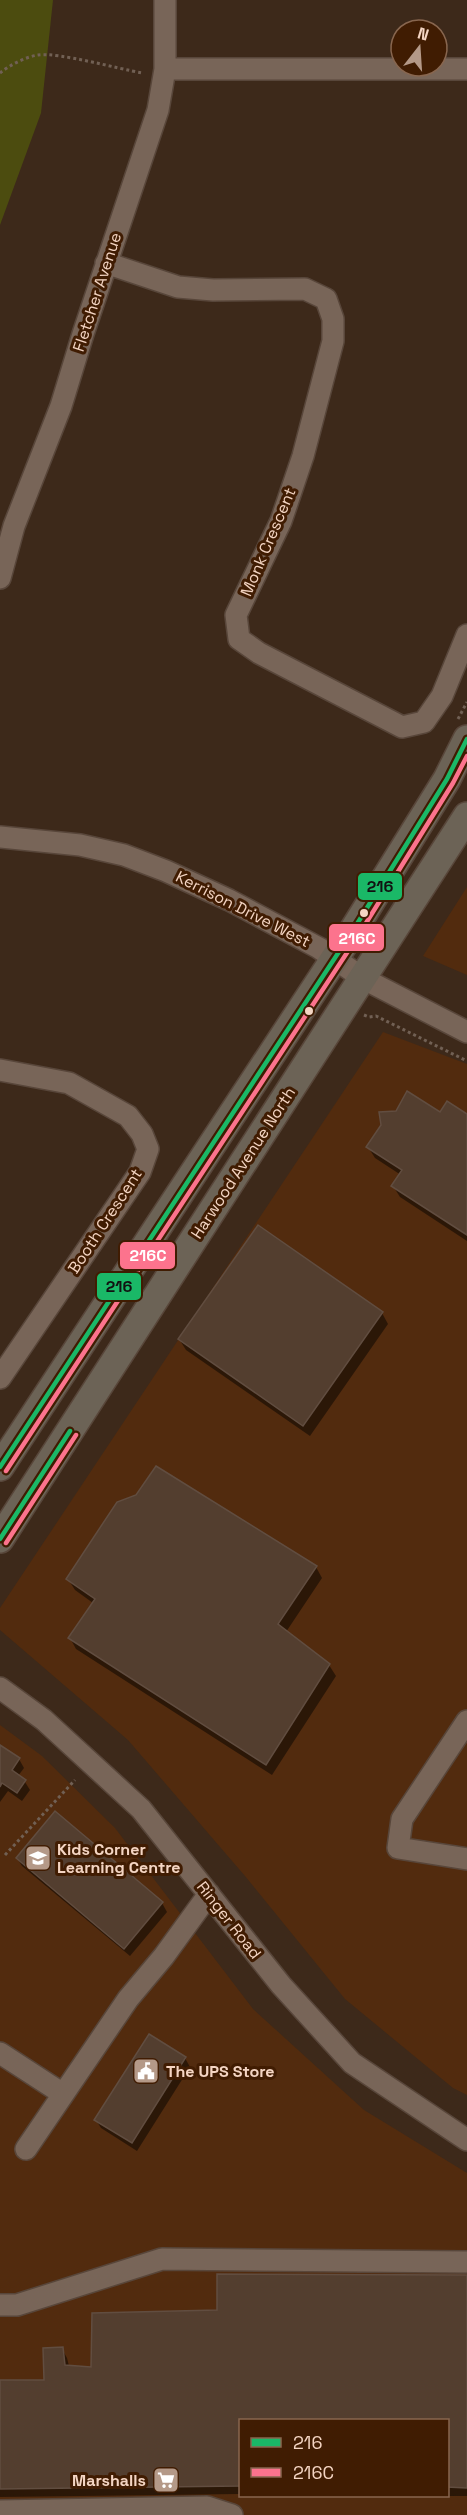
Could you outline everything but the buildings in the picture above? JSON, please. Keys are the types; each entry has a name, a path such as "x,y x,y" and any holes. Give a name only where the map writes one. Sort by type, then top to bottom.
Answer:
{"main road":[{"path":"0,1467 334,958 447,779 467,739"},
{"name":"Harwood Avenue North","path":"0,1539 364,979 467,816"}],"street":[{"name":"Fletcher Avenue","path":"0,578 14,526 61,406 106,263 158,111 165,69 165,0"},
{"path":"165,69 467,69"},
{"name":"Monk Crescent","path":"106,263 178,287 213,290 305,289 326,299 333,319 333,342 303,456 281,521 236,615 239,639 259,653 402,727 424,722 442,696 467,635"},
{"name":"Kerrison Drive West","path":"0,837 80,845 124,855 166,871 229,900 334,958 364,979 467,1032"},
{"name":"Booth Crescent","path":"0,1070 69,1083 128,1116 142,1134 148,1149 140,1173 0,1378"},
{"name":"Ringer Road","path":"0,1688 44,1720 141,1809 281,1985 352,2063 467,2140"},
{"path":"467,1721 402,1819 398,1848 467,1859"},
{"path":"26,2149 128,1999 164,1956 208,1894"},
{"path":"0,2053 63,2094"},
{"path":"0,2305 17,2305 162,2259 467,2262"},
{"path":"0,2511 110,2512 207,2507 232,2515"}],"path":[{"path":"0,73 9,65 38,55 68,58 142,73"},
{"path":"347,1005 369,1017 376,1016 467,1061"},
{"path":"4,1855 75,1780"}],"shaded area":[{"path":"0,0 53,0 41,113 0,225"},
{"path":"467,887 467,975 423,956"},
{"path":"383,1032 467,1064 467,2095 453,2088 345,1999 245,1876 128,1740 0,1630 0,1608"},
{"path":"0,1725 42,1756 115,1828 253,2009 364,2110 467,2173 467,2515 0,2515"}],"transit line":[{"name":"216","path":"0,1467 352,932 447,779 467,739"},
{"name":"216C","path":"6,1471 358,936 453,783 467,756"},
{"name":"216","path":"0,1539 70,1431"},
{"name":"216C","path":"6,1543 76,1435"}],"place":[{"name":"Kids Corner Learning Centre","path":"38,1858"},
{"name":"The UPS Store","path":"146,2071"},
{"name":"Marshalls","path":"166,2480"}]}
